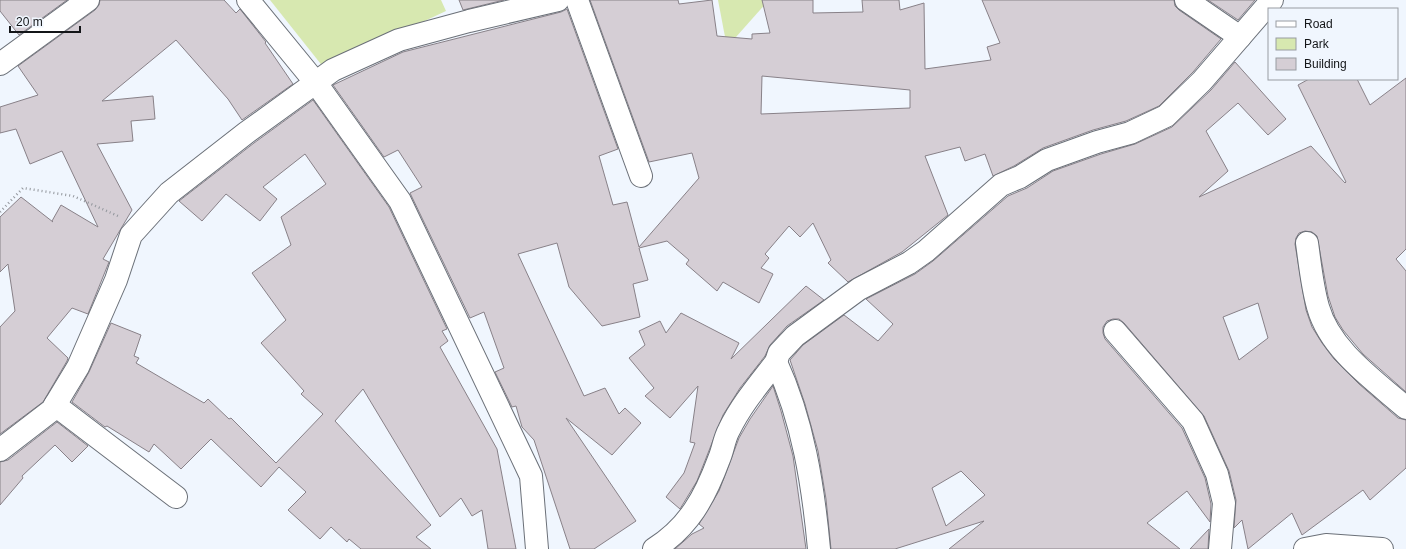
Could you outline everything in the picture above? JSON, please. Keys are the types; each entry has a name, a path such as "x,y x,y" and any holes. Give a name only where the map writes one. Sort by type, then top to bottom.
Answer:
{"street":[{"path":"0,64 88,0"},
{"path":"248,0 316,83 400,201 531,476 537,549"},
{"path":"0,450 52,410 78,367 116,280 131,235 169,193 246,133 333,70 399,40 469,21 558,0"},
{"path":"577,0 641,176"},
{"path":"1186,0 1240,37"},
{"path":"654,549 663,543 691,516 704,498 728,431 742,407 776,362 779,353 800,332 860,289 909,263 926,251 1001,185 1020,177 1047,160 1098,142 1130,133 1166,116 1202,81 1272,0"},
{"path":"1307,243 1318,308 1326,325 1339,345 1361,369 1406,408"},
{"path":"1115,331 1193,421 1217,474 1224,503 1220,549"},
{"path":"776,362 796,415 807,459 812,483 819,549"},
{"path":"55,405 176,497"},
{"path":"1305,549 1326,545 1382,549"}],"path":[{"path":"0,212 23,188 73,196 139,226"}],"green space":[{"path":"270,0 441,0 446,11 324,68"},
{"path":"718,0 769,0 736,37 726,42"}],"building":[{"path":"0,0 67,0 19,35 0,11"},
{"path":"100,0 224,0 236,13 240,9 266,42 265,43 293,84 242,120 228,99 176,40 102,101 153,96 155,119 131,121 133,141 97,144 132,210 103,259 109,262 88,314 72,308 47,338 68,358 43,402 0,434 0,327 15,311 8,264 0,272 0,217 21,197 53,222 52,221 61,205 98,227 62,151 30,164 16,129 0,133 0,107 38,95 18,66 95,10 99,5"},
{"path":"459,0 504,0 463,10"},
{"path":"590,0 678,0 679,4 712,0 717,36 752,39 752,34 770,33 762,0 813,0 813,13 863,12 862,0 899,0 900,10 924,3 925,69 991,60 987,47 1000,43 982,0 1174,0 1175,6 1179,10 1221,39 1193,72 1159,106 1126,121 1093,130 1043,148 1014,166 993,176 985,154 965,161 960,147 925,156 948,215 902,252 848,282 828,263 831,260 813,223 800,237 789,226 765,254 769,258 761,268 773,274 759,303 723,282 717,291 686,264 689,260 667,241 639,248 648,280 633,284 640,317 602,326 569,287 557,243 518,254 584,396 605,388 619,414 625,408 641,423 612,455 566,418 636,521 594,549 570,549 534,440 522,427 516,406 512,407 495,372 504,368 484,312 470,318 410,193 422,187 398,150 384,157 333,85 403,52 561,12 567,9 618,149 599,156 613,205 627,202 639,247 699,178 692,153 649,162","holes":["762,76 910,90 910,108 761,114"]},
{"path":"1208,0 1255,0 1238,20"},
{"path":"1235,62 1286,119 1268,135 1238,103 1206,131 1228,171 1199,197 1311,146 1345,183 1346,182 1298,85 1307,80 1358,80 1370,105 1406,78 1406,249 1396,259 1406,271 1406,392 1363,354 1343,330 1335,317 1328,296 1317,236 1312,232 1305,231 1299,233 1295,244 1306,310 1312,327 1334,359 1359,384 1398,418 1406,420 1406,468 1370,500 1363,490 1302,535 1292,513 1248,549 1242,520 1234,528 1236,500 1229,471 1204,416 1124,323 1119,319 1113,319 1107,321 1103,327 1105,339 1182,428 1205,478 1211,504 1210,522 1187,491 1147,523 1180,549 949,549 984,521 895,549 831,549 826,499 818,451 805,404 790,360 803,345 844,315 878,341 893,324 866,299 915,274 933,261 1008,196 1027,188 1053,171 1135,144 1172,127 1211,90","holes":["1258,303 1268,338 1239,360 1223,317","961,471 985,495 946,526 932,488"]},
{"path":"313,100 389,207 447,329 442,331 448,341 440,347 497,449 516,549 488,549 482,510 472,516 461,498 440,517 363,389 335,421 431,525 416,537 431,549 361,549 349,539 347,542 331,527 320,539 288,510 306,492 279,467 261,487 211,439 181,469 154,444 149,452 107,426 105,427 72,402 89,372 111,323 141,335 134,356 139,358 136,363 204,403 208,399 229,419 231,418 276,463 323,414 301,394 304,391 261,343 286,320 252,273 291,245 281,217 326,184 305,154 263,187 277,199 260,221 226,194 202,221 179,201"},
{"path":"806,286 824,300 787,326 770,345 765,356 740,388 723,415 697,481 680,509 666,497 684,473 695,443 690,442 698,386 670,418 645,396 654,388 629,358 645,345 639,331 660,321 666,333 681,313 739,343 731,359"},
{"path":"773,386 793,456 806,549 675,549 692,534 704,528 699,524 719,491 739,438"},
{"path":"57,422 88,446 72,462 55,445 22,476 23,478 0,505 0,462 8,460"},
{"path":"1209,529 1208,549 1190,549"}]}
